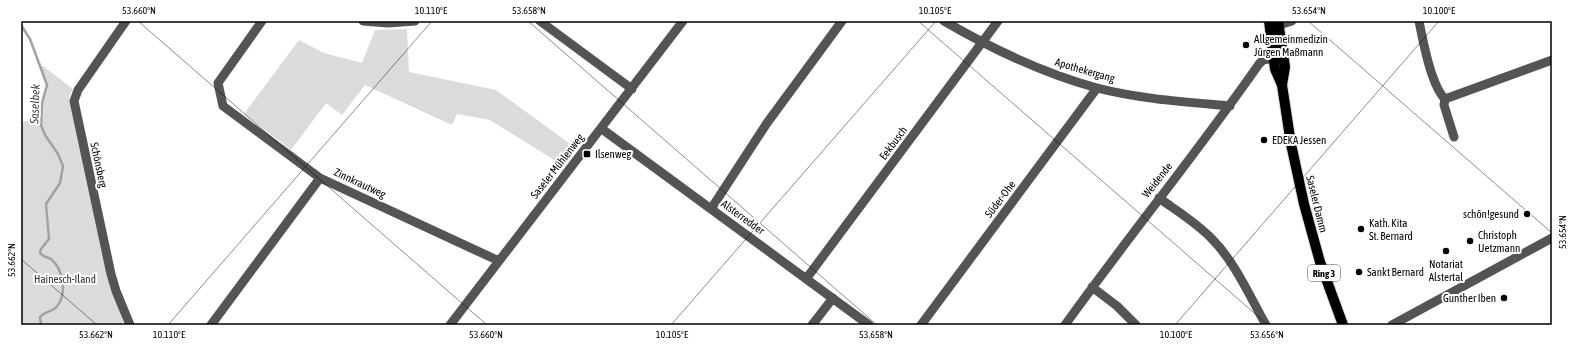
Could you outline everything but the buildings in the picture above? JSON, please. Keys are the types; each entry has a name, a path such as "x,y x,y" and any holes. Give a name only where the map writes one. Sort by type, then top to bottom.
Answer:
{"main road":[{"name":"Saseler Damm","path":"1269,21 1276,69 1282,85 1289,132 1305,208 1320,262 1343,325"},
{"name":"Saseler Damm","path":"1279,23 1285,67 1282,85"}],"street":[{"name":"Schönsberg","path":"126,21 78,90 74,101 111,274 116,291 130,325"},
{"name":"Zinnkrautweg","path":"262,21 218,83 223,106 320,178 499,261"},
{"path":"363,21 388,23 415,21"},
{"path":"540,21 632,89"},
{"name":"Saseler Mühlenweg","path":"450,325 602,129 683,21"},
{"path":"711,209 767,123 842,21"},
{"name":"Apothekergang","path":"944,21 982,43 1038,68 1097,88 1139,96 1230,106"},
{"name":"Eekbusch","path":"806,279 998,21"},
{"path":"1279,23 1292,21"},
{"path":"1419,21 1424,48 1439,92 1445,99"},
{"name":"Weidende","path":"1065,325 1092,286 1158,198 1230,106 1259,64 1263,60 1274,58"},
{"path":"1445,99 1552,60"},
{"name":"Süder-Ohe","path":"922,325 1097,88"},
{"path":"1445,99 1444,105 1454,137"},
{"name":"Alsterredder","path":"602,129 869,325"},
{"path":"211,325 320,178"},
{"path":"1158,198 1193,222 1212,239 1225,254 1266,325"},
{"path":"1392,325 1552,238"},
{"path":"1092,286 1118,306 1136,325"},
{"path":"812,325 833,298"}],"green space":[{"path":"407,29 409,72 496,90 573,146 559,163 490,120 457,114 452,125 365,85 342,115 326,103 291,150 244,114 299,40 324,53 362,63 375,30"},
{"name":"Hainesch-Iland","path":"40,66 43,66 73,89 69,97 117,303 124,325 21,325 21,122 41,118 42,103 47,85"}],"waterway":[{"name":"Saselbek","path":"21,25 30,39 47,85 42,103 41,125 45,135 58,154 63,166 60,183 46,204 49,239 41,249 40,253 55,263 61,275 63,287 61,300 58,305 40,317 41,325"}],"place":[{"name":"Allgemeinmedizin Jürgen Maßmann","path":"1246,45"},
{"name":"EDEKA Jessen","path":"1264,140"},
{"name":"Ilsenweg","path":"587,154"},
{"name":"schön!gesund","path":"1527,214"},
{"name":"Kath. Kita St. Bernard","path":"1361,229"},
{"name":"Christoph Uetzmann","path":"1470,241"},
{"name":"Notariat Alstertal","path":"1446,251"},
{"name":"Sankt Bernard","path":"1359,272"},
{"name":"Gunther Iben","path":"1504,298"}]}
